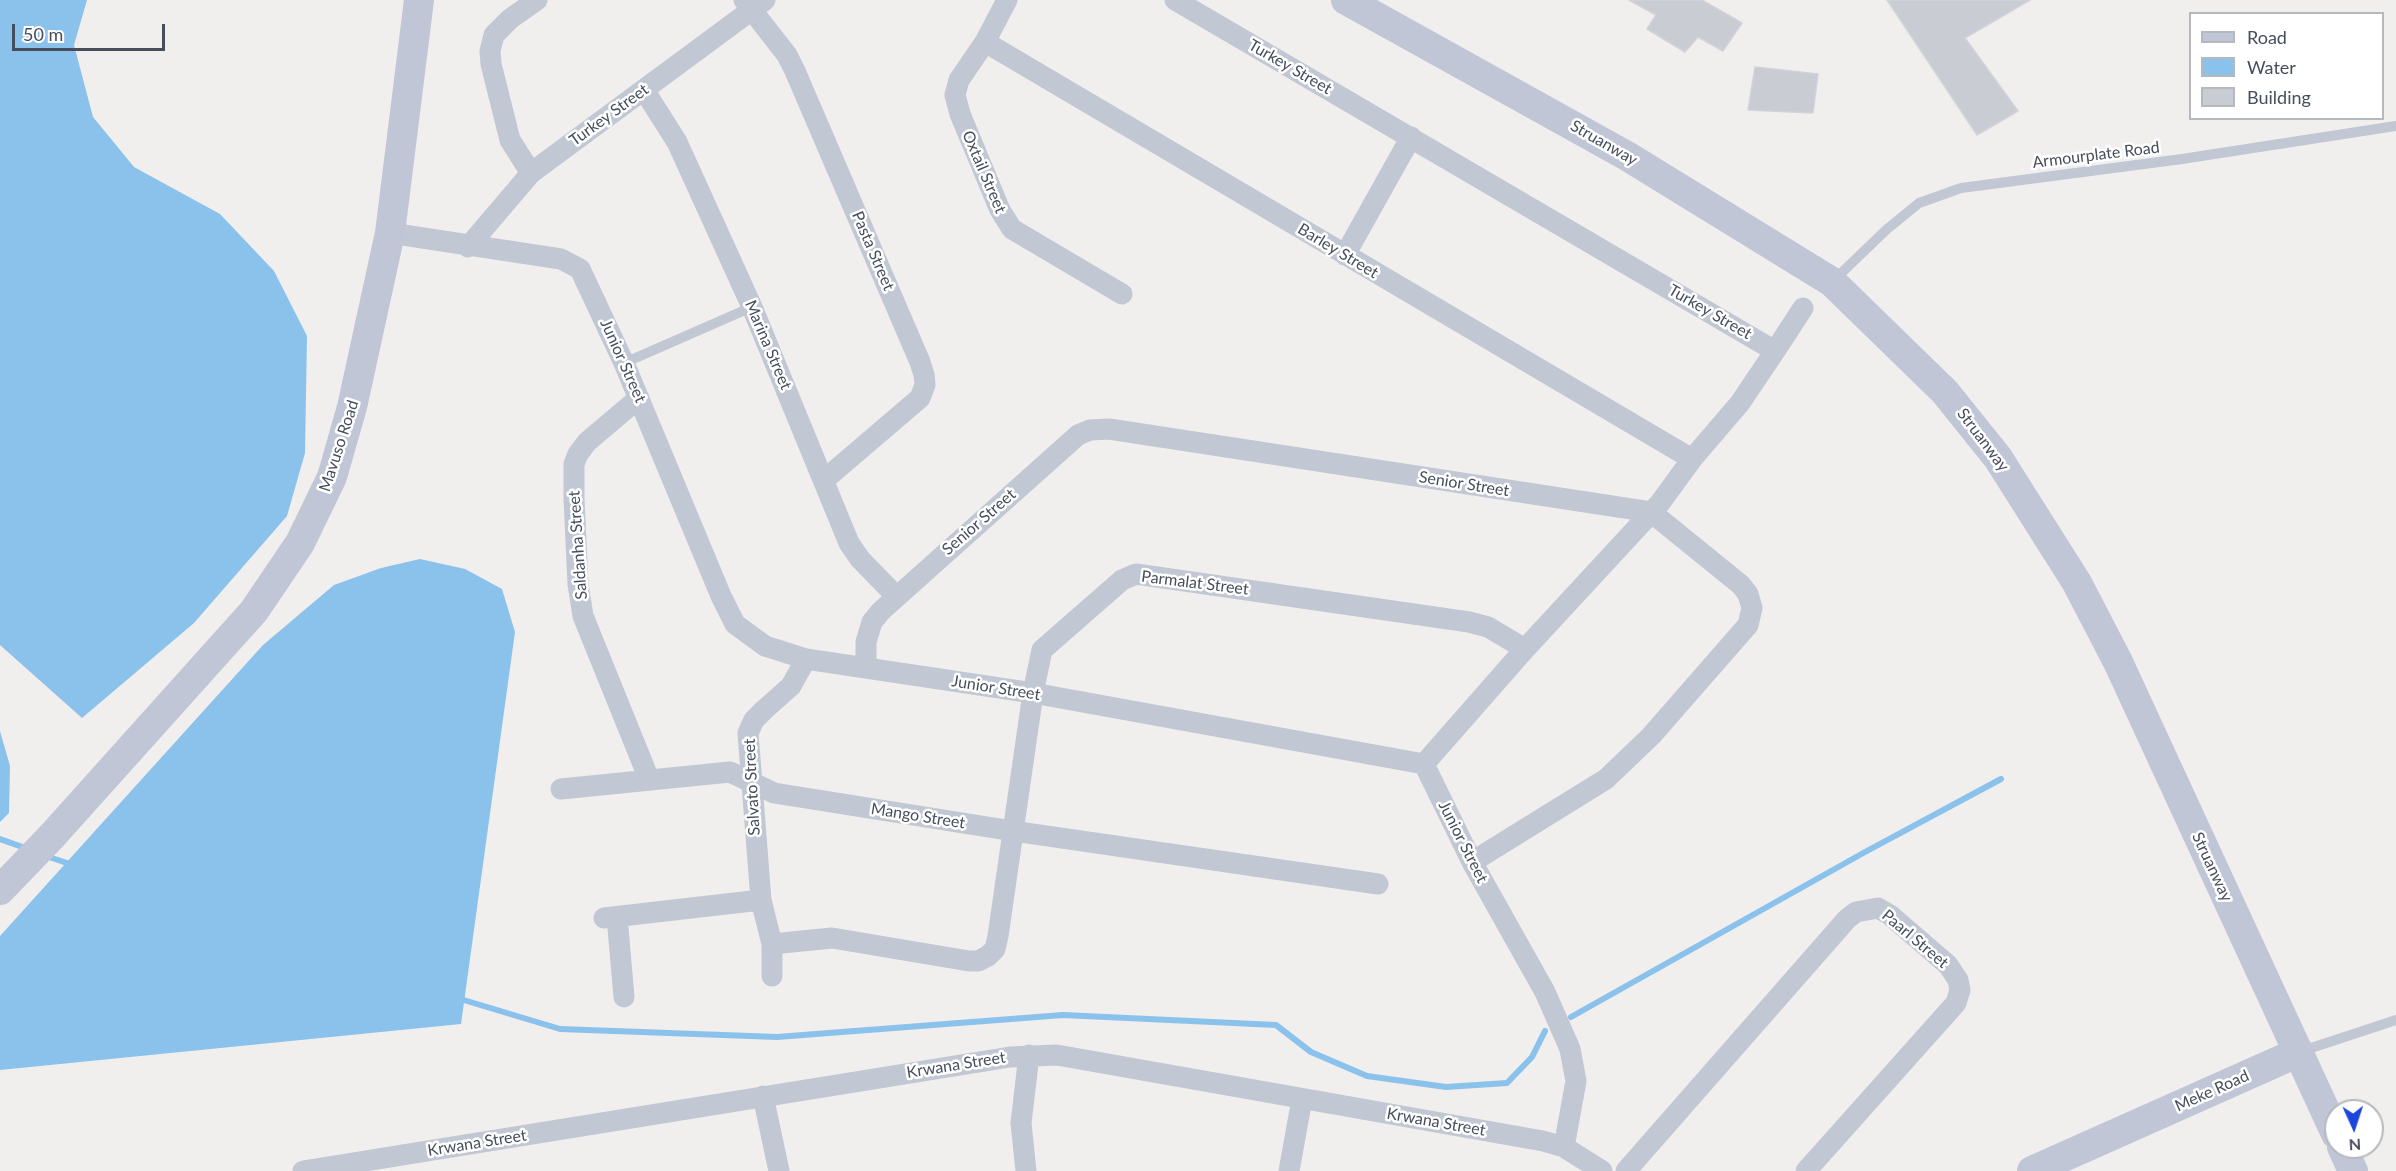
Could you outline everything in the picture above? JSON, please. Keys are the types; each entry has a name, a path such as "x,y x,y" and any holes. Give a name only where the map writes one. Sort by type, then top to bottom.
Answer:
{"street":[{"name":"Mavuso Road","path":"4,885 254,611 300,543 332,477 350,417 390,233 419,0"},
{"path":"531,173 510,140 491,64 490,51 494,35 537,0"},
{"name":"Oxtail Street","path":"1007,0 985,42 959,80 955,95 960,114 1005,220 1012,229 1022,237 1122,294"},
{"name":"Turkey Street","path":"1175,0 1775,351"},
{"name":"Struanway","path":"1346,0 1627,156 1832,282 1945,392 1998,458 2078,583 2118,662 2324,1107"},
{"name":"Turkey Street","path":"468,246 531,173 644,90 753,3"},
{"name":"Pasta Street","path":"753,3 795,70 924,375 920,398 824,480"},
{"name":"Barley Street","path":"985,42 1692,459"},
{"name":"Marina Street","path":"644,90 677,142 752,307 849,543 860,559 896,596"},
{"path":"1346,255 1411,137"},
{"name":"Junior Street","path":"390,233 561,259 580,269 624,363 721,596 735,624 765,646 806,659 1033,693 1424,764 1472,862 1545,992 1570,1049 1576,1081 1564,1147"},
{"path":"1424,764 1525,649 1651,512 1740,403 1803,308"},
{"name":"Saldanha Street","path":"639,398 587,442 578,454 574,464 574,499 578,584 584,616 649,778"},
{"name":"Senior Street","path":"866,668 866,642 872,622 896,596 1078,435 1090,430 1109,429 1651,512"},
{"path":"1472,862 1606,779 1651,736 1748,625 1752,608 1748,594 1741,585 1651,512"},
{"name":"Parmalat Street","path":"772,944 832,938 969,961 978,961 995,949 1038,660 1047,644 1122,580 1136,574 1469,622 1488,627 1525,649"},
{"name":"Salvato Street","path":"772,976 772,944 761,900 748,733 759,715 791,686 806,659"},
{"name":"Mango Street","path":"561,789 649,778 730,772 750,779 774,793 1013,831 1378,884"},
{"path":"624,997 611,917 761,900"},
{"name":"Paarl Street","path":"1626,1171 1847,919 1856,912 1878,908 1890,915 1948,965 1958,980 1960,990 1956,1003 1806,1171"},
{"name":"Meke Road","path":"2032,1171 2299,1052"},
{"path":"1026,1171 1021,1123 1029,1055"},
{"name":"Krwana Street","path":"303,1171 406,1163 763,1096 1029,1055 1057,1055 1532,1139 1564,1147 1602,1171"},
{"path":"763,1096 779,1171"},
{"path":"1289,1171 1302,1099"}],"lane":[{"name":"Armourplate Road","path":"1832,282 1887,230 1919,204 1961,188 2182,159 2396,126"},
{"path":"624,363 752,307"},
{"name":"Meke Road","path":"2299,1052 2396,1020"}],"water":[{"path":"0,0 87,0 74,45 93,117 134,167 220,214 274,271 307,336 305,453 287,516 194,623 82,718 0,645"},
{"path":"420,559 465,569 502,589 515,632 461,1024 0,1070 0,936 263,645 334,585 381,568"},
{"path":"0,731 10,766 9,813 0,822"}],"building":[{"path":"1629,0 1702,0 1742,23 1723,51 1698,37 1685,52 1647,29 1656,15"},
{"path":"1887,0 2030,0 1965,38 2018,111 1977,135"},
{"path":"1755,67 1818,74 1813,113 1748,110"}],"waterway":[{"path":"1571,1017 1865,852 2001,779"},
{"path":"0,839 28,849"},
{"path":"46,856 73,865"},
{"path":"457,998 560,1029 777,1037 1063,1015 1276,1025 1311,1052 1367,1076 1446,1087 1507,1083 1532,1057 1545,1031"}]}
